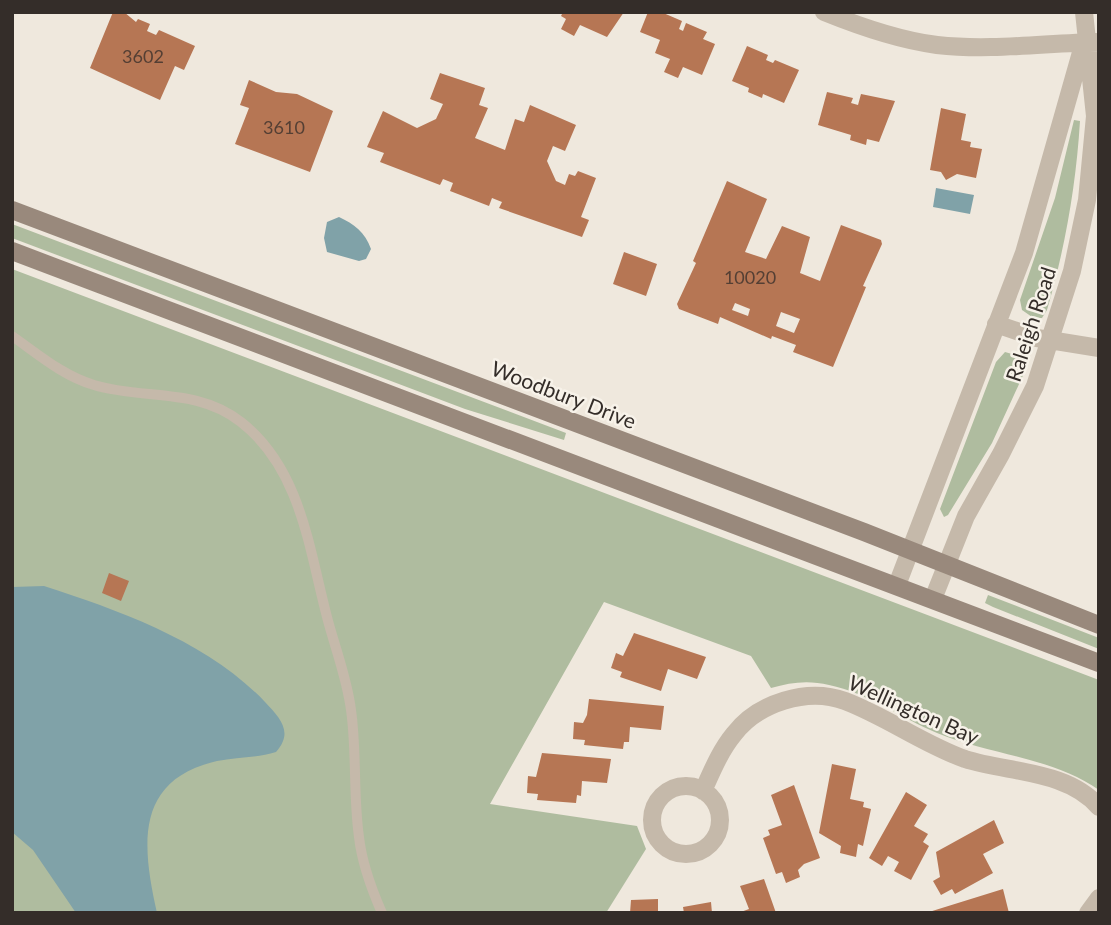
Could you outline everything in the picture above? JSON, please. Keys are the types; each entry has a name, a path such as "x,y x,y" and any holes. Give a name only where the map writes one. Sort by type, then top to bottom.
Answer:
{"main road":[{"name":"Woodbury Drive","path":"12,210 947,564 1099,625"},
{"path":"12,251 1099,663"}],"street":[{"path":"824,12 899,38 938,45 977,47 1092,43"},
{"name":"Raleigh Road","path":"933,599 970,508 1018,422 1051,340 1077,254 1090,177 1095,116 1092,43 1084,12"},
{"name":"Raleigh Road","path":"897,585 1040,203 1062,114 1092,43"},
{"path":"996,324 1051,340 1099,348"},
{"name":"Wellington Bay","path":"703,791 720,755 735,732 755,715 777,702 825,696 863,709 924,742 964,758 1049,778 1074,787 1099,807"},
{"path":"1088,913 1099,898"}],"lane":[{"path":"12,336 62,371 95,386 177,395 224,411 249,429 271,456 303,515 345,679 354,733 358,835 368,877 382,913"}],"green space":[{"path":"1074,120 1080,121 1078,145 1064,240 1047,310 1042,318 1035,319 1022,310 1020,300 1055,198"},
{"path":"12,224 566,433 564,440 465,409 12,238"},
{"path":"12,269 1099,680 1099,790 1061,770 937,733 843,689 807,682 771,688 751,656 604,602 490,804 637,826 646,849 606,913 12,913"},
{"path":"1005,352 1022,357 1025,371 992,443 948,515 944,517 940,509 996,362"},
{"path":"988,595 1099,638 1099,649 993,607 985,603"}],"water":[{"path":"936,188 974,195 970,214 933,207"},
{"path":"339,217 354,226 366,238 371,249 366,259 359,261 327,252 324,238 327,222"},
{"path":"44,586 133,618 190,646 242,681 271,708 283,726 284,738 276,752 217,761 190,770 170,783 158,800 150,819 148,840 148,864 157,913 76,913 33,850 12,832 12,587"}],"building":[{"path":"113,12 124,12 136,22 138,19 150,24 147,31 156,35 159,30 195,46 184,70 175,66 160,100 90,68"},
{"path":"563,12 624,12 607,37 580,25 574,36 561,29 566,19 561,16"},
{"path":"648,12 661,12 682,21 679,29 683,31 686,23 707,32 703,39 715,44 702,75 683,67 678,78 664,72 670,59 655,53 660,40 640,32"},
{"path":"747,46 768,55 766,60 773,63 775,60 799,70 784,103 763,94 762,98 748,92 749,88 732,81"},
{"path":"440,73 485,88 479,105 488,108 475,138 505,150 515,119 524,122 530,105 576,125 565,151 553,146 547,161 556,181 565,185 569,174 575,176 578,171 596,178 581,217 589,220 582,237 499,208 502,202 492,198 489,206 450,191 453,183 443,179 440,185 380,162 384,153 367,147 383,111 417,128 436,119 443,104 430,99"},
{"path":"249,80 276,92 297,94 333,111 310,172 235,144 249,108 240,105"},
{"path":"827,92 853,98 851,103 858,105 861,94 895,101 879,142 867,139 866,145 850,140 851,135 818,125"},
{"path":"941,108 966,114 961,140 971,142 970,147 982,149 976,178 957,174 946,180 941,172 930,170"},
{"path":"727,181 767,199 745,252 766,259 782,226 810,237 800,273 820,281 841,225 881,240 882,244 863,286 866,287 833,367 793,352 796,345 772,336 771,339 720,317 718,324 679,309 677,304 696,263 693,261","holes":["735,303 750,309 748,316 732,310","781,312 800,319 794,333 776,326"]},
{"path":"624,252 657,264 646,296 613,284"},
{"path":"109,573 129,581 121,601 102,593"},
{"path":"634,633 706,657 697,679 668,669 661,691 620,677 622,672 611,668 616,653 623,656"},
{"path":"589,699 664,706 661,730 630,727 629,742 624,742 623,749 584,745 585,740 573,739 574,722 583,723"},
{"path":"542,753 611,759 607,783 582,781 581,796 577,795 576,803 537,800 538,794 527,793 528,776 536,777"},
{"path":"832,764 856,769 850,799 864,802 863,807 871,809 863,846 858,844 856,857 840,853 841,846 819,833"},
{"path":"794,785 820,858 804,864 798,870 800,877 786,883 782,872 776,874 763,838 770,835 768,830 782,825 771,795"},
{"path":"906,792 927,805 914,826 928,834 923,842 929,846 911,880 894,871 899,862 888,856 882,866 869,858"},
{"path":"994,820 1004,843 983,854 993,873 955,894 952,889 941,895 933,881 940,877 936,852"},
{"path":"764,879 776,913 738,913 749,909 740,886"},
{"path":"1003,889 1009,913 929,913 929,912"},
{"path":"658,899 658,913 630,913 631,900"},
{"path":"711,902 712,913 684,913 683,907"}]}
